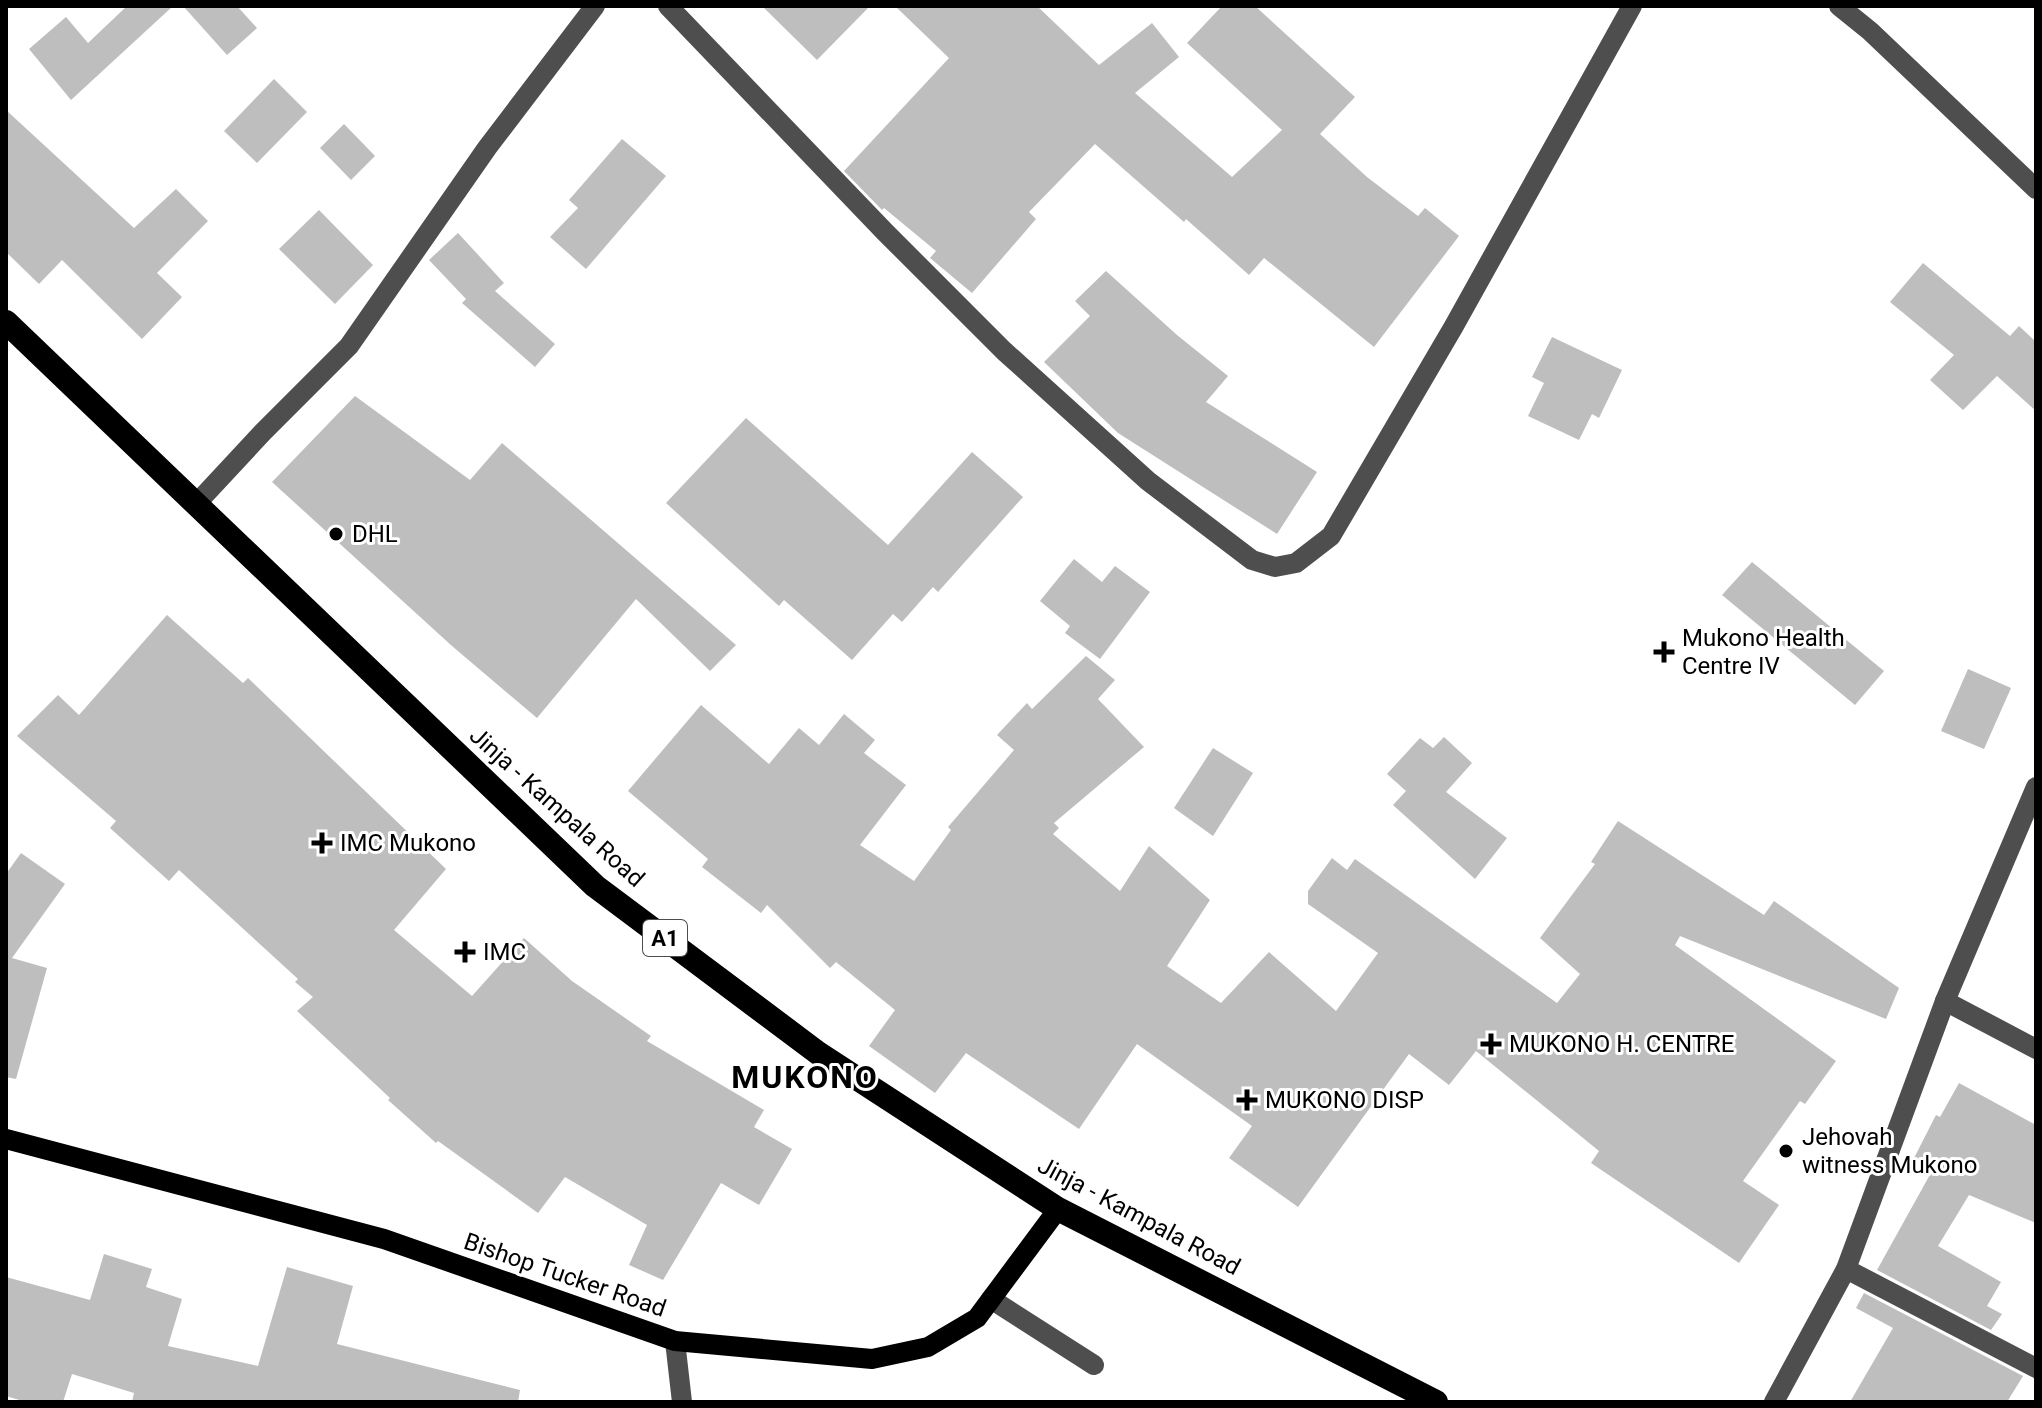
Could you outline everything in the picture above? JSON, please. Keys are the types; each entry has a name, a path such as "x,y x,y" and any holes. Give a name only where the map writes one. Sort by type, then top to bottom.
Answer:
{"highway":[{"name":"Jinja - Kampala Road","path":"6,322 595,886 818,1053 1058,1209 1436,1402"}],"main road":[{"name":"Bishop Tucker Road","path":"6,1139 384,1239 675,1341 872,1359 928,1347 977,1318 1058,1209"}],"street":[{"path":"196,504 349,346 487,148 595,6"},
{"path":"668,6 1004,351 1148,481 1252,560 1275,567 1296,563 1331,536 1454,326 1632,6"},
{"path":"1839,6 1870,31 2036,189"},
{"path":"1774,1402 1846,1269 1945,1001 2035,791"},
{"path":"1945,1001 2036,1049"},
{"path":"1846,1269 2036,1368"},
{"path":"991,1299 1094,1365"},
{"path":"675,1341 682,1402"}],"building":[{"path":"127,6 173,6 71,100 29,49 66,17 88,43"},
{"path":"183,6 237,6 257,28 227,55"},
{"path":"762,6 870,6 817,60"},
{"path":"895,6 1037,6 1099,65 1152,23 1179,57 1135,93 1232,177 1282,130 1187,43 1222,6 1255,6 1355,97 1320,134 1367,177 1418,216 1425,208 1459,236 1374,347 1264,258 1249,275 1095,144 1029,212 1036,219 972,293 930,258 936,251 884,208 882,210 844,171 949,58"},
{"path":"274,79 307,112 257,163 224,131"},
{"path":"6,110 134,228 176,189 208,221 157,273 182,297 142,339 62,260 39,284 6,252"},
{"path":"344,124 375,156 351,180 320,148"},
{"path":"622,139 666,176 586,269 550,237 578,208 569,200"},
{"path":"319,210 373,265 335,304 279,249"},
{"path":"458,233 504,283 495,291 555,344 535,367 462,303 466,299 429,260"},
{"path":"1923,263 2010,336 2019,326 2036,342 2036,411 1997,376 1963,410 1930,380 1954,355 1890,302"},
{"path":"1106,271 1228,376 1206,402 1317,472 1277,534 1118,433 1044,362 1090,316 1075,301"},
{"path":"1552,337 1622,370 1599,418 1592,414 1579,440 1528,416 1544,383 1532,377"},
{"path":"355,396 470,480 502,443 736,645 710,671 636,599 537,718 452,646 272,482"},
{"path":"746,418 888,545 972,452 1023,497 938,592 933,587 902,622 893,614 852,660 784,600 779,606 666,503"},
{"path":"1074,559 1102,582 1115,566 1150,592 1100,659 1065,633 1070,626 1040,601"},
{"path":"1752,562 1884,671 1855,705 1722,595"},
{"path":"167,615 243,683 248,678 446,869 394,930 472,996 524,938 572,981 651,1036 647,1041 764,1110 754,1127 792,1149 759,1205 721,1183 663,1280 629,1265 647,1225 565,1177 538,1213 438,1141 436,1143 388,1100 390,1098 297,1011 313,997 295,982 298,979 179,870 169,881 110,828 116,821 17,736 58,695 79,715"},
{"path":"1086,656 1115,680 1098,699 1144,747 1054,823 1059,828 1053,834 1120,891 1149,846 1210,900 1167,966 1221,1003 1269,952 1336,1011 1378,953 1308,904 1308,891 1332,858 1347,870 1355,859 1557,1003 1580,974 1540,938 1595,864 1591,862 1618,821 1764,915 1774,901 1899,988 1886,1019 1680,936 1675,945 1836,1061 1805,1104 1800,1101 1743,1181 1779,1205 1739,1263 1591,1163 1599,1151 1476,1051 1449,1085 1409,1054 1298,1207 1229,1158 1252,1126 1137,1044 1079,1129 966,1053 935,1093 869,1046 895,1010 836,962 830,968 767,905 761,913 702,867 708,859 628,791 701,705 769,764 799,728 819,745 844,714 875,740 864,753 906,785 860,845 914,881 951,830 948,827 1014,750 997,735 1027,703 1032,709"},
{"path":"1968,669 2011,688 1984,749 1941,731"},
{"path":"1444,737 1472,763 1446,792 1507,838 1475,879 1393,805 1406,791 1387,774 1420,738 1433,748"},
{"path":"1213,748 1253,773 1213,836 1174,808"},
{"path":"21,853 65,884 12,958 47,968 16,1079 6,1077 6,874"},
{"path":"1959,1083 2036,1125 2036,1223 1969,1195 1938,1246 2001,1282 1987,1306 2002,1314 1991,1330 1877,1270 1932,1171 1912,1162 1936,1115 1940,1117"},
{"path":"104,1254 152,1269 146,1287 182,1299 168,1346 258,1366 287,1267 353,1286 337,1344 520,1390 518,1402 132,1402 134,1393 72,1374 63,1402 26,1402 6,1396 6,1277 90,1300"},
{"path":"1864,1293 2023,1376 2007,1402 1850,1402 1893,1328 1856,1308"}],"place":[{"name":"DHL","path":"336,534"},
{"name":"Mukono Health Centre IV","path":"1664,652"},
{"name":"IMC Mukono","path":"322,843"},
{"name":"IMC","path":"465,952"},
{"name":"MUKONO H. CENTRE","path":"1491,1044"},
{"name":"MUKONO DISP","path":"1247,1100"},
{"name":"Jehovah witness Mukono","path":"1786,1151"}],"district":[{"name":"MUKONO","path":"805,1077"}]}
